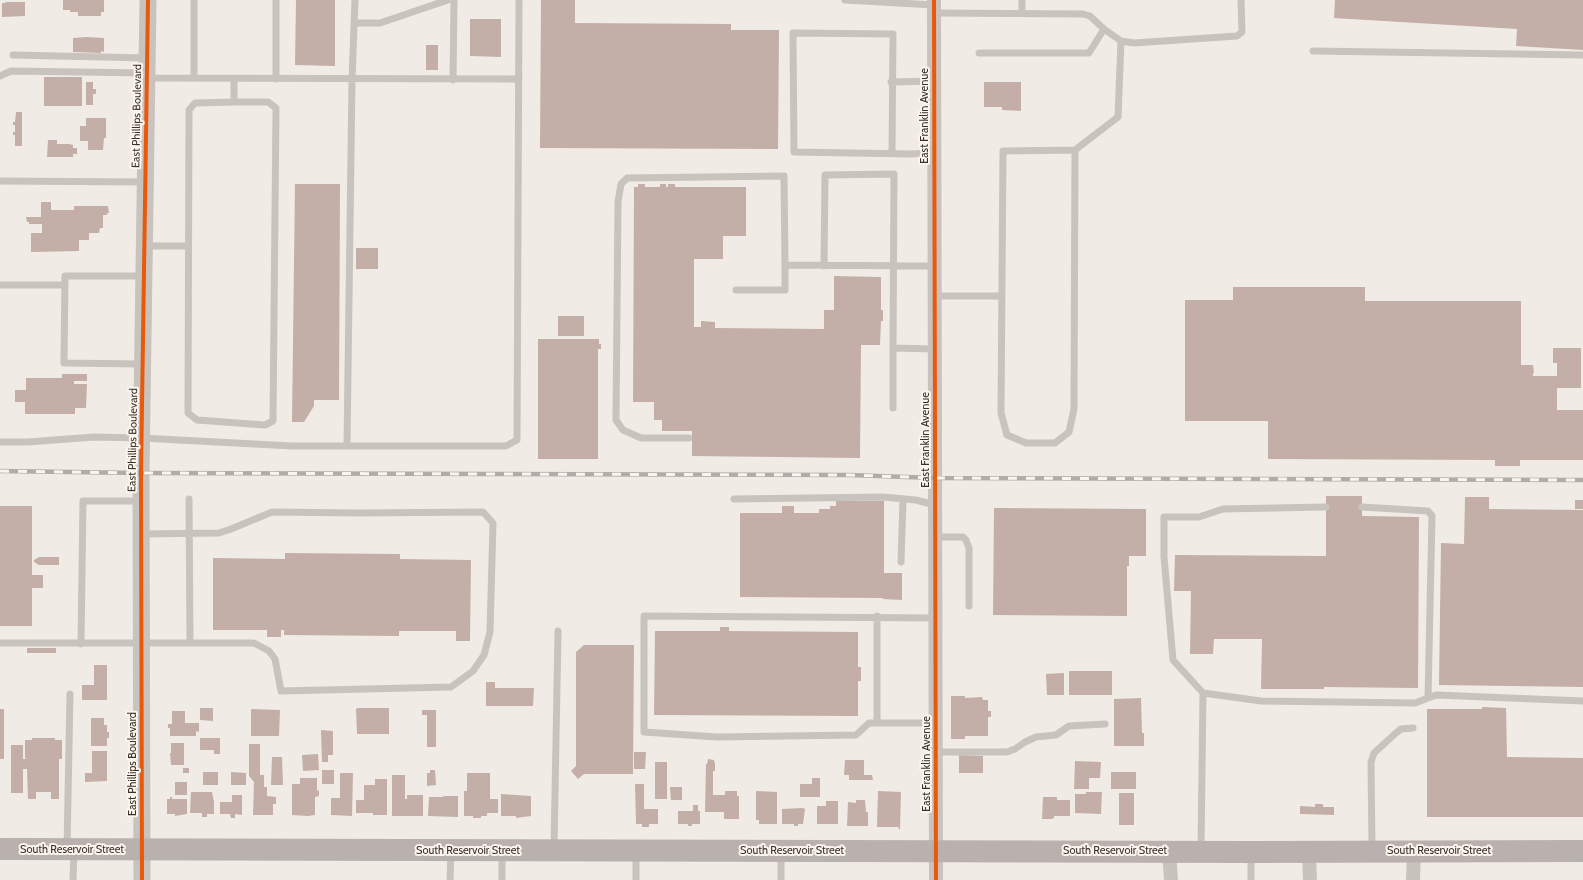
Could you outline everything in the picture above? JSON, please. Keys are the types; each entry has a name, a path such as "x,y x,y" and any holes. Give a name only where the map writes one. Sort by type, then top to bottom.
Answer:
{"main road":[{"name":"South Reservoir Street","path":"0,849 1201,852 1583,851"}],"street":[{"name":"East Phillips Boulevard","path":"142,880 141,438 148,0"},
{"name":"East Franklin Avenue","path":"934,6 936,880"},
{"path":"1169,851 1172,880"},
{"path":"1309,852 1310,880"},
{"path":"1413,880 1414,852"}],"lane":[{"path":"194,0 194,78"},
{"path":"276,0 276,79"},
{"path":"347,446 352,80 355,0"},
{"path":"355,23 380,23 448,0"},
{"path":"453,80 454,0"},
{"path":"0,442 28,442 94,437 292,446 506,446 517,440 519,0"},
{"path":"845,0 1022,13 1083,14 1090,16 1104,30 1120,41 1134,42 1237,36 1242,32 1241,0"},
{"path":"1022,0 1022,13"},
{"path":"979,53 1089,53 1104,30"},
{"path":"892,153 892,34 793,33 794,152 892,153 934,153"},
{"path":"1075,150 1074,409 1069,432 1055,443 1026,443 1007,435 1001,413 1003,151 1075,150 1118,117 1120,41"},
{"path":"1314,51 1583,55"},
{"path":"14,55 147,70 194,78 352,80 519,79"},
{"path":"0,76 10,71 147,70"},
{"path":"234,79 234,102"},
{"path":"892,82 935,81"},
{"path":"234,102 268,102 276,108 273,421 265,425 197,420 188,413 189,110 195,103 234,102"},
{"path":"824,266 825,175 894,174 893,408"},
{"path":"689,438 641,438 624,430 616,420 618,202 621,184 627,178 784,176 785,290 736,290"},
{"path":"0,181 146,182"},
{"path":"144,246 188,246"},
{"path":"785,265 934,266"},
{"path":"142,364 64,363 65,276 144,276"},
{"path":"0,285 65,285"},
{"path":"934,296 1002,296"},
{"path":"893,348 934,349"},
{"path":"734,499 883,497 916,500 935,505"},
{"path":"190,498 190,643"},
{"path":"901,562 903,499"},
{"path":"81,644 83,501 141,501"},
{"path":"1326,507 1223,509 1199,517 1164,517 1164,557 1173,660 1203,693 1261,701 1416,703 1436,695 1583,701"},
{"path":"1362,507 1428,511 1432,516 1428,698"},
{"path":"0,643 254,643 269,651 275,659 282,691 451,687 473,672 484,655 490,632 493,522 483,512 272,512 218,533 141,534"},
{"path":"935,537 962,537 966,540 969,548 969,606"},
{"path":"935,618 877,616 644,616 644,732 717,737 856,735 869,723 936,723"},
{"path":"877,616 877,723"},
{"path":"554,851 558,631"},
{"path":"1201,852 1203,693"},
{"path":"70,694 71,850 73,879"},
{"path":"936,752 1007,752 1036,737 1056,735 1069,726 1105,724"},
{"path":"1372,852 1371,762 1374,753 1401,728 1413,728"},
{"path":"450,880 451,851"},
{"path":"502,851 502,880"},
{"path":"636,851 636,880"},
{"path":"781,851 781,880"},
{"path":"1251,852 1251,880"}],"building":[{"path":"63,0 104,0 104,12 101,12 101,16 78,16 78,12 63,10"},
{"path":"296,0 335,0 335,66 295,65"},
{"path":"541,0 575,0 575,23 731,24 731,30 779,30 778,149 540,148"},
{"path":"1335,0 1583,0 1583,50 1516,46 1517,29 1334,18"},
{"path":"25,2 25,16 2,17 2,3"},
{"path":"470,19 501,19 501,57 470,56"},
{"path":"73,38 104,38 104,52 73,52"},
{"path":"426,45 438,45 438,70 426,70"},
{"path":"44,77 82,77 82,106 44,106"},
{"path":"86,82 93,82 93,89 96,89 96,94 93,94 93,105 86,105"},
{"path":"984,82 1021,82 1021,111 1002,110 1002,107 984,107"},
{"path":"16,112 22,112 22,146 15,146 15,135 13,135 13,132 15,132 15,125 13,125 13,122 15,122"},
{"path":"86,118 106,118 106,138 104,138 103,150 88,150 88,141 80,141 80,126 86,126"},
{"path":"48,140 57,140 57,144 73,145 73,148 77,148 77,154 73,154 73,157 47,157"},
{"path":"295,184 340,184 339,400 314,400 314,406 304,422 292,422"},
{"path":"638,184 645,184 645,187 660,187 660,184 666,184 666,187 668,187 668,184 675,184 675,187 746,187 746,236 723,236 723,259 694,259 694,327 701,327 701,321 715,322 715,328 824,329 824,310 834,310 834,276 881,277 881,310 883,310 883,321 881,321 880,345 861,345 860,458 692,456 692,431 662,431 662,420 654,420 654,402 633,402 634,187 638,187"},
{"path":"41,202 51,202 51,210 74,210 74,206 108,206 109,213 107,213 107,215 103,215 103,228 100,228 99,233 89,233 89,240 79,240 79,251 31,252 31,233 42,233 42,224 29,224 26,217 41,217"},
{"path":"356,248 378,248 378,269 356,269"},
{"path":"1233,287 1365,287 1365,301 1521,301 1521,365 1533,365 1533,376 1557,376 1557,363 1553,363 1553,348 1581,348 1581,388 1557,388 1557,410 1583,410 1583,460 1520,460 1520,466 1495,466 1495,460 1268,459 1268,421 1185,421 1185,300 1233,300"},
{"path":"558,316 584,316 584,336 558,336"},
{"path":"538,339 599,339 601,349 598,349 598,459 538,459"},
{"path":"62,374 87,374 87,381 74,381 74,384 87,384 86,408 75,408 75,414 25,414 25,402 15,402 15,390 26,390 26,378 62,378"},
{"path":"1326,496 1362,496 1362,516 1419,517 1418,688 1324,687 1324,689 1261,689 1262,639 1214,639 1213,654 1190,654 1191,591 1174,591 1175,555 1326,556"},
{"path":"1465,497 1489,497 1489,509 1583,510 1583,687 1439,685 1441,543 1464,544"},
{"path":"1575,500 1583,500 1583,509 1575,509"},
{"path":"836,501 884,501 884,573 902,573 902,600 883,598 740,597 740,513 782,513 782,506 794,506 794,513 819,513 819,509 830,509 830,506 836,506"},
{"path":"0,506 32,506 32,575 43,575 43,588 32,588 32,626 0,626"},
{"path":"994,508 1146,509 1146,556 1129,556 1129,566 1127,566 1127,616 993,615"},
{"path":"285,553 400,554 400,559 471,560 470,641 456,641 456,631 399,631 399,636 284,635 284,630 281,630 281,637 267,637 267,630 213,630 213,558 285,559"},
{"path":"39,557 59,557 59,565 39,565 34,562 34,560"},
{"path":"720,627 729,627 729,631 858,632 858,667 861,667 861,681 858,681 858,716 654,715 655,631 720,631"},
{"path":"584,645 634,645 633,774 584,774 578,779 571,771 576,766 576,652"},
{"path":"27,648 56,648 56,653 27,653"},
{"path":"94,665 107,665 107,700 82,700 82,685 94,685"},
{"path":"1069,671 1112,671 1112,695 1069,695"},
{"path":"1064,673 1064,695 1047,695 1046,674"},
{"path":"486,682 495,682 495,688 534,688 533,706 486,706"},
{"path":"951,696 965,696 965,698 982,697 983,700 988,700 988,711 991,711 991,717 988,717 988,736 965,736 965,739 951,739"},
{"path":"1141,698 1144,746 1114,746 1114,699"},
{"path":"1482,707 1506,708 1507,757 1583,758 1583,817 1427,817 1427,709 1482,709"},
{"path":"200,708 213,708 213,721 200,720"},
{"path":"389,708 389,734 357,734 356,709"},
{"path":"0,709 4,709 4,759 0,759"},
{"path":"251,709 280,710 279,736 251,736"},
{"path":"422,710 436,710 436,747 427,747 427,715 422,715"},
{"path":"172,711 185,711 185,723 199,723 199,732 196,731 196,736 170,736 170,728 168,728 168,724 172,724"},
{"path":"91,718 104,718 104,725 107,725 107,732 109,732 107,746 91,746"},
{"path":"321,730 333,731 333,755 328,755 328,762 322,762"},
{"path":"32,738 55,738 55,740 62,740 62,759 59,759 59,799 51,799 51,792 36,792 36,799 28,799 27,769 23,769 23,793 11,793 11,745 23,745 23,759 27,759 25,758 25,740 32,740"},
{"path":"200,738 220,738 220,754 214,754 214,750 200,750"},
{"path":"171,743 184,743 184,765 171,765"},
{"path":"249,744 260,744 260,775 264,775 264,787 267,787 267,796 276,797 276,804 273,804 273,815 253,815 254,782 249,776"},
{"path":"92,751 107,751 107,781 85,782 85,773 92,773"},
{"path":"634,752 646,752 645,769 634,769"},
{"path":"318,754 319,770 303,771 302,755"},
{"path":"959,755 983,756 983,773 959,773"},
{"path":"272,757 282,757 283,785 271,785"},
{"path":"708,759 714,760 715,764 715,771 713,771 713,795 725,795 725,791 737,791 737,796 739,796 739,819 724,819 724,812 705,812 706,764"},
{"path":"845,760 864,760 864,775 872,775 873,780 849,780 849,775 844,775"},
{"path":"1075,761 1101,762 1100,778 1089,778 1089,789 1074,789"},
{"path":"655,762 667,762 667,799 655,799"},
{"path":"183,768 189,768 189,773 183,773"},
{"path":"322,770 334,770 334,784 322,784"},
{"path":"430,770 435,770 436,785 427,786 427,773 430,773"},
{"path":"203,772 218,772 218,785 203,785"},
{"path":"231,772 246,773 246,785 231,785"},
{"path":"1111,772 1136,772 1136,789 1111,789"},
{"path":"340,773 353,773 352,816 331,815 331,798 340,798"},
{"path":"467,773 490,773 490,799 498,799 498,813 487,813 487,816 481,816 481,818 464,816 464,791 467,791"},
{"path":"392,775 405,775 405,799 407,799 407,795 423,795 423,816 392,816"},
{"path":"300,778 317,778 317,791 319,790 319,796 315,797 315,815 292,815 292,784 300,784"},
{"path":"812,778 820,778 820,797 800,797 800,784 812,784"},
{"path":"375,779 387,779 387,815 356,813 356,800 364,800 364,785 375,785"},
{"path":"175,782 187,782 187,795 175,795"},
{"path":"635,784 644,784 644,809 658,809 658,824 649,824 649,827 642,827 642,824 636,824"},
{"path":"670,787 682,787 682,800 671,800"},
{"path":"756,791 777,792 777,824 759,824 759,820 756,820"},
{"path":"878,791 901,792 900,829 898,829 899,827 877,827"},
{"path":"191,792 212,792 214,814 207,814 207,817 202,817 202,813 190,813"},
{"path":"1086,792 1102,792 1101,814 1075,813 1075,794 1086,794"},
{"path":"1119,793 1134,793 1134,825 1119,825"},
{"path":"501,794 531,796 531,816 516,818 516,816 501,816"},
{"path":"232,795 242,795 242,815 235,814 235,818 231,818 230,814 220,814 220,802 232,802"},
{"path":"458,796 458,817 428,816 429,797"},
{"path":"170,797 172,797 172,799 187,799 187,814 175,816 175,814 167,814 167,799 170,799"},
{"path":"1043,797 1057,797 1057,800 1070,800 1070,816 1054,816 1054,818 1051,819 1042,819"},
{"path":"856,800 865,800 866,812 868,812 868,826 847,826 848,802 856,803"},
{"path":"826,801 838,801 838,824 817,824 817,806 826,806"},
{"path":"1315,804 1323,804 1323,807 1334,807 1334,815 1300,814 1300,806 1315,807"},
{"path":"693,805 698,805 698,811 700,811 700,824 692,824 692,826 688,826 688,824 678,824 678,811 693,811"},
{"path":"782,809 805,809 803,824 794,826 794,824 782,824"}],"railway":[{"path":"0,471 141,473 850,475 935,478 1583,480"}],"cycle path":[{"path":"142,880 141,473 148,0"},
{"path":"934,0 936,880"}]}
